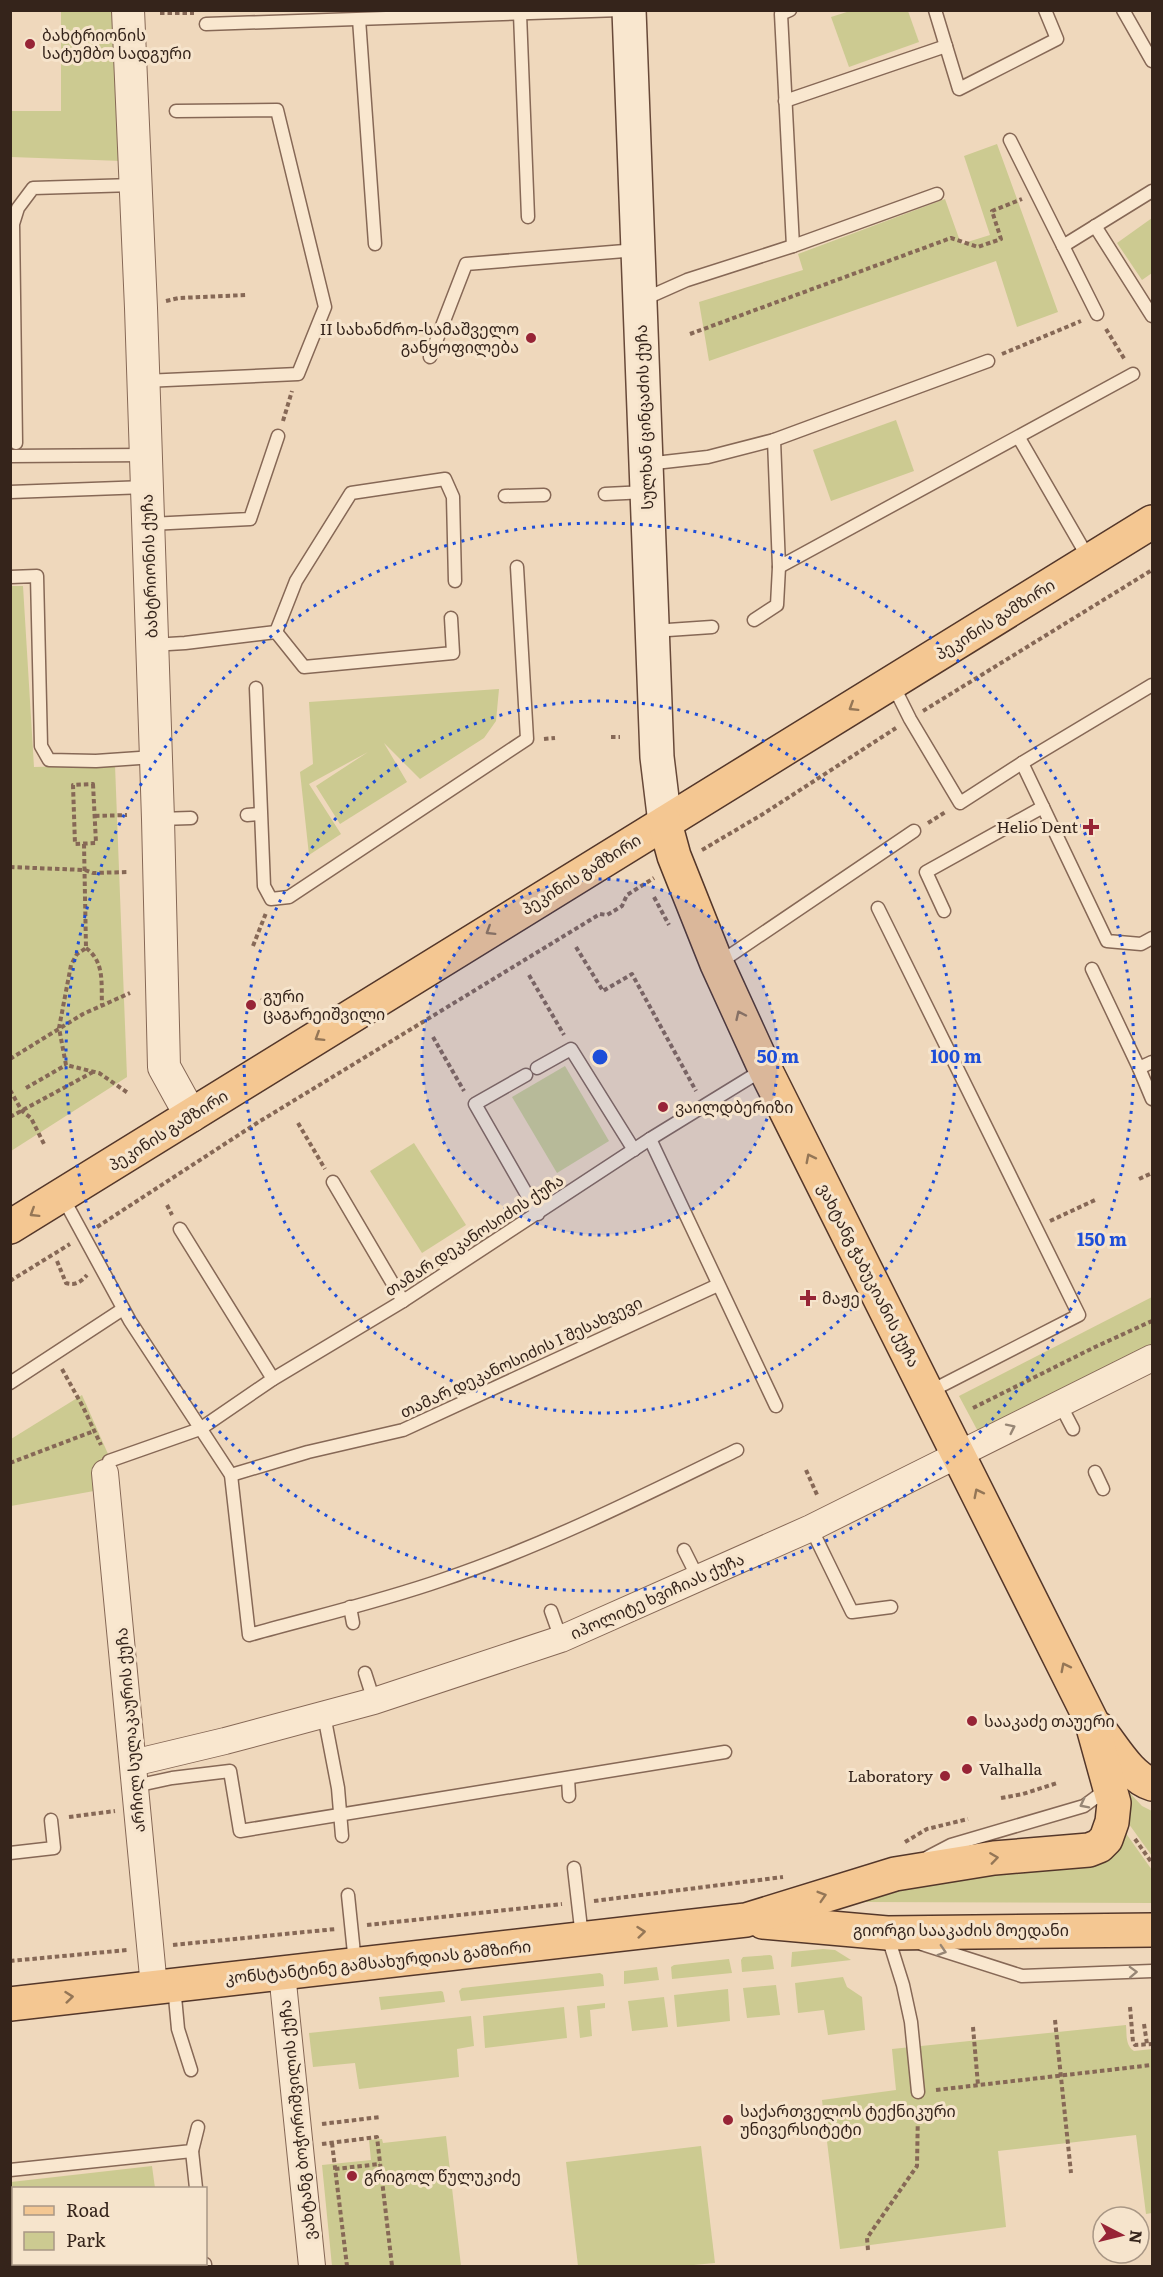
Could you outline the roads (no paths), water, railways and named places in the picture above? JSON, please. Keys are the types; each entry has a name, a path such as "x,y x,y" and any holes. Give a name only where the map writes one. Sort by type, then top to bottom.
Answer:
{"main road":[{"name":"სულხან ცინცაძის ქუჩა","path":"629,10 657,757 665,823"},
{"name":"პეკინის გამზირი","path":"10,1227 1152,522"},
{"name":"ვახტანგ ჭაბუკიანის ქუჩა","path":"665,823 677,864 717,964 765,1069 1091,1719 1130,1780"},
{"path":"746,1920 898,1859 994,1858 1089,1850 1099,1846 1106,1839 1112,1822 1114,1803 1130,1780"},
{"name":"გიორგი სააკაძის მოედანი","path":"746,1920 887,1933 1152,1930"},
{"name":"კონსტანტინე გამსახურდიას გამზირი","path":"10,2004 746,1920"}],"street":[{"name":"ბახტრიონის ქუჩა","path":"128,10 141,308 164,1067 191,1116"},
{"name":"იპოლიტე ხვიჩიას ქუჩა","path":"134,1775 374,1701 561,1639 811,1528 1152,1358"},
{"name":"არჩილ სულაკაურის ქუჩა","path":"107,1467 150,1948 164,1986"},
{"name":"ვახტანგ ბოჭორიშვილის ქუჩა","path":"282,1973 312,2266"}],"lane":[{"path":"206,24 359,19 382,14 520,14 621,10"},
{"path":"790,10 781,14 794,246"},
{"path":"935,10 959,89 1057,39 1045,10"},
{"path":"1123,10 1152,61"},
{"path":"520,14 528,218"},
{"path":"359,19 375,244"},
{"path":"785,101 945,46"},
{"path":"143,381 298,374 325,307 277,110 176,111"},
{"path":"1010,140 1097,314"},
{"path":"16,443 13,224 18,208 33,188 135,185"},
{"path":"1063,246 1152,191"},
{"path":"640,301 687,280 794,246 937,194"},
{"path":"1095,226 1152,316"},
{"path":"430,357 466,264 638,250"},
{"path":"605,494 708,457 774,440 988,360"},
{"path":"780,567 1134,374"},
{"path":"148,525 250,519 278,436"},
{"path":"1019,438 1089,560"},
{"path":"754,620 777,605 780,567 774,440"},
{"path":"10,456 145,455"},
{"path":"276,632 296,581 351,493 445,479 453,497 455,581"},
{"path":"10,492 146,487"},
{"path":"505,496 544,495"},
{"path":"256,688 264,886 271,899 289,897 527,739 517,567"},
{"path":"10,577 37,576 41,746 49,760 96,761 156,757"},
{"path":"276,632 304,667 453,653 451,618"},
{"path":"652,631 712,627"},
{"path":"152,645 276,632"},
{"path":"892,683 910,719 960,803 1152,684"},
{"path":"1022,763 1107,941 1141,944 1152,939"},
{"path":"944,911 926,873 1043,807"},
{"path":"247,815 260,814"},
{"path":"158,819 191,818"},
{"path":"717,964 914,831"},
{"path":"878,908 1079,1315 927,1393"},
{"path":"1092,969 1152,1099"},
{"path":"537,1214 475,1104 571,1050 634,1150"},
{"path":"1139,1068 1152,1062"},
{"name":"თამარ დეკანოსიძის ქუჩა","path":"200,1429 273,1378 403,1301 650,1139 765,1069"},
{"path":"650,1139 776,1406"},
{"path":"333,1182 403,1301"},
{"path":"62,1196 123,1309 231,1475 249,1635 441,1581 527,1552 660,1493 737,1450"},
{"path":"180,1229 273,1378"},
{"name":"თამარ დეკანოსიძის I შესახვევი","path":"231,1475 308,1452 403,1430 718,1285"},
{"path":"10,1383 123,1309"},
{"path":"1060,1404 1073,1429"},
{"path":"107,1467 200,1429"},
{"path":"1095,1472 1103,1489"},
{"path":"811,1528 852,1612 891,1607"},
{"path":"684,1550 698,1578"},
{"path":"350,1607 353,1623"},
{"path":"551,1611 561,1639"},
{"path":"365,1673 374,1701"},
{"path":"324,1715 338,1788 342,1836"},
{"path":"134,1775 172,1778 230,1771 240,1831 725,1752"},
{"path":"568,1778 569,1796"},
{"path":"898,1859 1084,1806 1130,1780"},
{"path":"10,1853 54,1848 51,1820"},
{"path":"574,1868 582,1938"},
{"path":"348,1895 355,1964"},
{"path":"887,1933 1022,1976 1152,1971"},
{"path":"887,1933 903,1985 911,2022 918,2092"},
{"path":"164,1986 191,2070"},
{"path":"196,2187 192,2151 198,2127"},
{"path":"10,2170 192,2151"}],"place":[{"name":"ბახტრიონის სატუმბო სადგური","path":"30,44"},
{"name":"II სახანძრო-სამაშველო განყოფილება","path":"531,338"},
{"name":"Helio Dent","path":"1091,827"},
{"name":"გური ცაგარეიშვილი","path":"251,1005"},
{"name":"ვაილდბერიზი","path":"663,1107"},
{"name":"მაჟე","path":"808,1298"},
{"name":"სააკაძე თაუერი","path":"972,1721"},
{"name":"Valhalla","path":"967,1769"},
{"name":"Laboratory","path":"945,1776"},
{"name":"საქართველოს ტექნიკური უნივერსიტეტი","path":"728,2120"},
{"name":"გრიგოლ წულუკიძე","path":"352,2176"}]}
